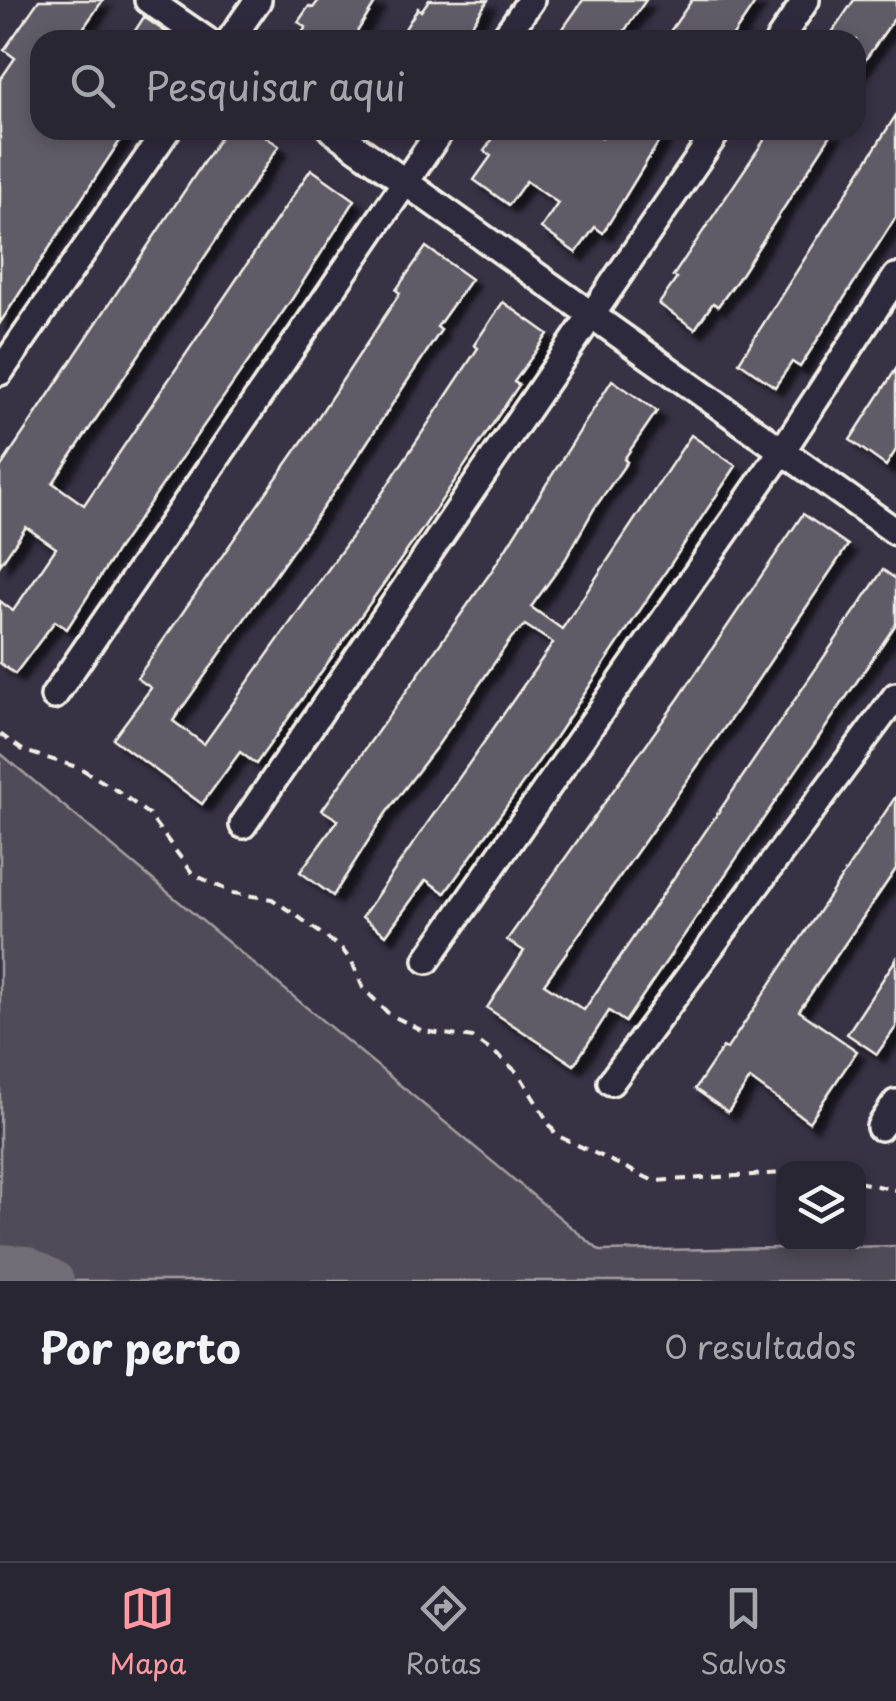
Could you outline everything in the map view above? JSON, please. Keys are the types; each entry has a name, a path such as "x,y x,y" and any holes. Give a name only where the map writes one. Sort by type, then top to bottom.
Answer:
{"street":[{"path":"148,0 192,30"},
{"path":"237,30 258,0"},
{"path":"510,30 531,0"},
{"path":"786,30 806,0"},
{"path":"0,372 161,140"},
{"path":"346,140 896,532"},
{"path":"54,696 433,140"},
{"path":"243,825 711,140"},
{"path":"427,960 782,451 896,277"},
{"path":"612,1082 896,696"},
{"path":"880,1127 896,1102"}],"path":[{"path":"0,734 24,751 80,768 118,791 148,814 194,874 233,893 272,899 300,918 342,949 362,988 389,1014 422,1030 473,1038 500,1057 520,1074 556,1135 654,1181 776,1173"},
{"path":"866,1184 896,1190"}],"shaded area":[{"path":"0,753 600,1251 866,1251 866,1247 896,1246 896,1281 0,1281"}],"building":[{"path":"39,0 103,0 82,30 30,30 30,140 120,140 0,323 0,80 15,58 4,50"},
{"path":"319,0 377,0 358,30 304,30 306,27 298,22 309,6 313,8"},
{"path":"429,0 488,0 468,30 404,30 418,8 421,11"},
{"path":"583,0 646,0 625,30 562,30"},
{"path":"692,0 757,0 737,30 671,30"},
{"path":"854,0 896,0 896,16 866,59 866,30 834,30"},
{"path":"144,17 163,30 136,30"},
{"path":"896,115 896,217 800,367 792,362 775,387 739,362"},
{"path":"218,140 270,140 279,146 53,483 84,505 311,169 355,200 67,629 55,621 15,674 0,663 0,601 13,611 56,548 26,527 0,565 0,468"},
{"path":"492,140 660,140 603,233 595,227 576,253 541,228 558,203 526,181 509,205 474,180 491,156 484,151"},
{"path":"764,140 828,140 738,279 718,306 713,303 695,329 659,304 677,278 673,276"},
{"path":"426,247 471,279 345,476 173,721 204,744 381,495 478,348 474,345 503,302 548,334 514,382 519,385 421,531 256,764 240,752 202,804 113,739 151,688 137,678 303,440"},
{"path":"896,369 896,450 886,466 850,440"},
{"path":"612,380 657,411 565,560 531,607 562,629 691,435 736,466 555,738 445,893 426,880 386,935 362,917 553,643 525,625 512,637 386,813 333,896 300,872 338,820 322,810 491,572"},
{"path":"803,514 848,545 544,984 584,1010 883,570 896,579 896,624 625,1022 609,1011 574,1065 487,1008 524,951 507,940 679,698"},
{"path":"896,796 896,869 799,1011 857,1051 809,1122 750,1079 728,1112 695,1089 723,1047 727,1049"},
{"path":"896,959 896,1027 877,1054 847,1034"}],"waterway":[{"path":"0,1265 25,1267 53,1281"}]}
